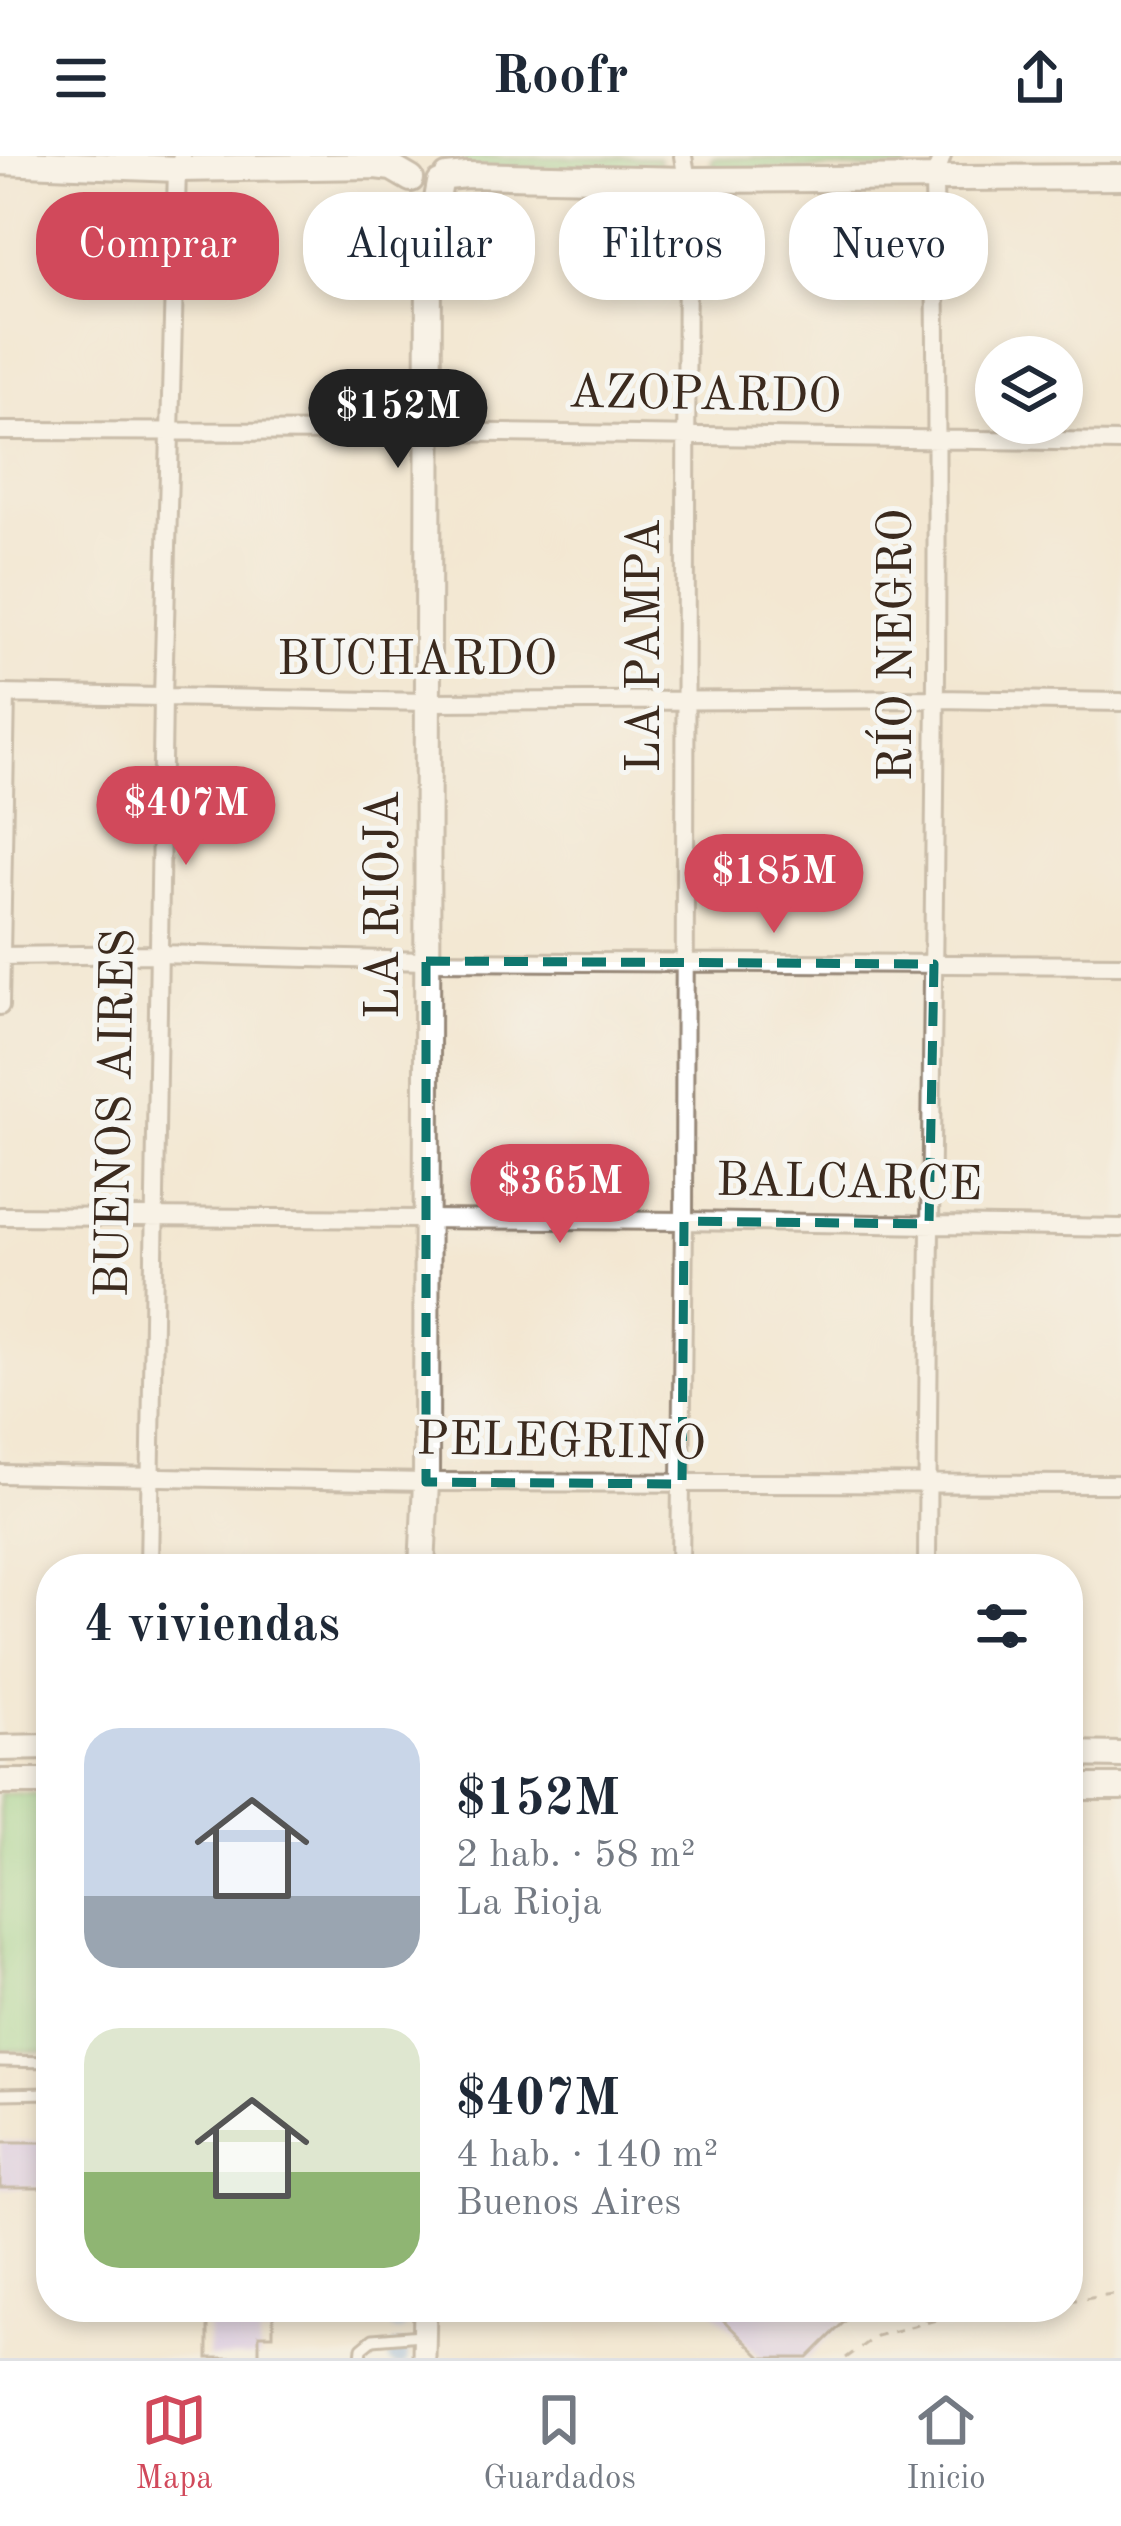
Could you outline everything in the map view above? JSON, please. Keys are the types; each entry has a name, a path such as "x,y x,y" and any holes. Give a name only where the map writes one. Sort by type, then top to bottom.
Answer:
{"main road":[{"path":"0,162 375,166 467,175 685,168 1061,167 1121,178"},
{"name":"LA RIOJA","path":"423,1554 429,241 420,208 429,173"},
{"path":"0,1748 36,1748"},
{"path":"1083,1754 1121,1755"},
{"path":"0,1782 36,1783"},
{"path":"1083,1787 1121,1787"}],"street":[{"name":"BUENOS AIRES","path":"149,1554 168,431 179,163"},
{"name":"LA PAMPA","path":"680,1554 685,168"},
{"name":"RÍO NEGRO","path":"927,1554 938,699 938,168"},
{"name":"AZOPARDO","path":"0,431 1121,442"},
{"name":"BUCHARDO","path":"3,694 428,702 938,699 1121,703"},
{"path":"0,1006 3,694"},
{"path":"0,956 1121,965"},
{"name":"BALCARCE","path":"0,1216 1121,1228"},
{"name":"PELEGRINO","path":"0,1474 682,1484 1121,1484"}],"lane":[{"path":"0,2060 36,2061"},
{"path":"0,2094 36,2093"},
{"path":"361,2358 362,2348 373,2339 424,2346"}],"path":[{"path":"1083,2298 1121,2293"},
{"path":"847,2358 876,2336 931,2322"}],"highlighted area":[{"path":"426,961 934,964 929,1224 684,1221 682,1484 426,1482"}],"green space":[{"path":"464,157 659,158 659,168 464,167"},
{"path":"712,158 907,160 906,169 712,168"},
{"path":"0,1793 36,1794 36,2051 0,2050"}],"building":[{"path":"0,2142 36,2142 36,2188 0,2188"},
{"path":"208,2322 273,2322 273,2335 259,2335 259,2358 208,2358"},
{"path":"725,2322 844,2322 808,2358 762,2358"}],"waterway":[{"path":"398,2351 398,2358"}]}
